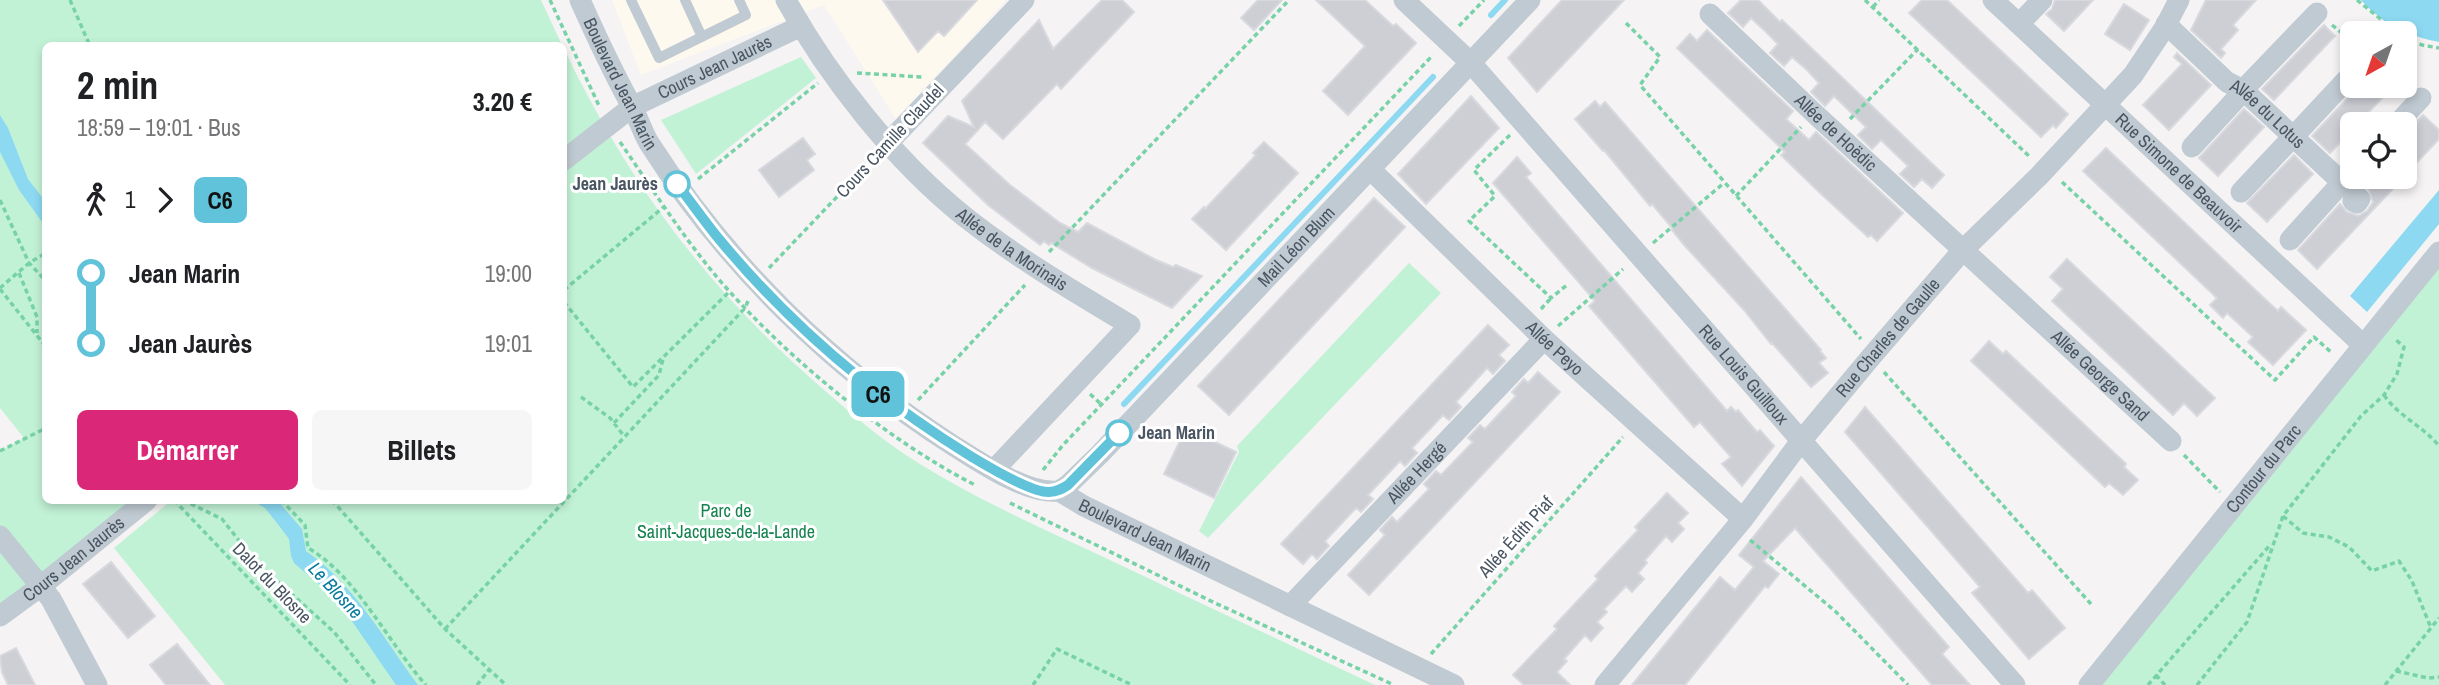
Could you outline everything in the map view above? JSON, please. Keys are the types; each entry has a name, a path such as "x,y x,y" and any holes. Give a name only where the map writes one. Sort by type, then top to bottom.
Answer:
{"street":[{"name":"Boulevard Jean Marin","path":"580,0 613,74 648,140 683,191 719,239 756,281 793,320 855,376 905,414 994,470 1046,493 1059,491 1084,506 1454,685"},
{"name":"Allée de la Morinais","path":"786,0 831,72 888,143 963,216 1036,269 1130,325 994,470"},
{"name":"Cours Camille Claudel","path":"888,143 1024,0"},
{"name":"Rue Louis Guilloux","path":"1404,0 1471,63 2015,685"},
{"name":"Mail Léon Blum","path":"1059,491 1100,454 1530,0"},
{"name":"Rue Simone de Beauvoir","path":"1993,0 2106,105 2184,155 2282,248 2363,345"},
{"path":"2019,24 2042,0"},
{"name":"Rue Charles de Gaulle","path":"1605,685 1743,519 1801,441 1963,250 2046,168 2133,75 2179,0"},
{"path":"2184,155 2317,13"},
{"name":"Allée de Hoëdic","path":"1710,14 1963,250"},
{"name":"Cours Jean Jaurès","path":"567,158 632,107 801,26"},
{"name":"Allée du Lotus","path":"2165,26 2340,183"},
{"path":"2232,201 2340,87"},
{"path":"2408,112 2421,98"},
{"name":"Allée Peyo","path":"1371,170 1544,339 1743,519"},
{"path":"2282,248 2345,189"},
{"name":"Allée George Sand","path":"1963,250 2171,441"},
{"name":"Contour du Parc","path":"2089,685 2439,252"},
{"name":"Allée Hergé","path":"1290,606 1544,339"},
{"name":"Cours Jean Jaurès","path":"0,616 142,504"},
{"path":"0,536 51,599 97,685"}],"lane":[{"path":"631,0 659,58 746,15 739,0"},
{"path":"685,0 702,37"}],"path":[{"path":"70,0 88,42"},
{"path":"551,0 579,68 601,110"},
{"path":"886,430 905,414 1036,269 1289,0"},
{"path":"1020,508 1030,486 1063,445 1484,0"},
{"path":"1865,0 2030,157 2046,168 2275,380 2314,337 2347,365"},
{"path":"1872,7 1879,0"},
{"path":"2357,0 2383,21"},
{"path":"1626,23 1660,58 1640,85 1872,356 2091,604"},
{"path":"2417,43 2439,48"},
{"path":"1837,133 1917,49"},
{"path":"567,288 831,72 949,79"},
{"path":"1736,197 1814,113"},
{"path":"1522,122 1474,170 1496,196 1469,221 1551,298"},
{"name":"Cours Camille Claudel","path":"756,281 888,143"},
{"path":"1544,339 1724,183"},
{"path":"0,200 29,263 42,277"},
{"path":"42,255 0,288 42,342"},
{"path":"19,273 37,317 36,335"},
{"path":"1545,305 1567,285"},
{"path":"567,306 633,387 730,291"},
{"path":"567,497 745,308"},
{"path":"2197,685 2247,622 2283,516 2361,416 2384,395 2397,374 2404,347 2394,337"},
{"path":"614,423 659,375 664,358"},
{"path":"2384,395 2392,407 2427,432 2439,446"},
{"path":"581,397 614,423 624,436"},
{"name":"Allée Édith Piaf","path":"1418,669 1634,423"},
{"path":"0,451 42,430"},
{"path":"2171,441 2234,505"},
{"name":"Dalot du Blosne","path":"178,504 350,685"},
{"path":"191,504 222,519 256,562 334,632 376,685"},
{"path":"285,504 305,525 308,548 321,555 351,587 405,662 426,685"},
{"path":"335,504 444,629 506,685"},
{"path":"444,629 561,504"},
{"path":"2283,516 2303,533 2329,537 2349,547 2372,571 2399,561 2412,581 2431,628"},
{"path":"1743,519 1750,539 1835,611 1908,685"},
{"path":"2148,685 2274,541"},
{"path":"2385,685 2439,618"},
{"path":"1033,685 1057,649 1132,685"},
{"path":"477,685 489,670"},
{"path":"2396,671 2428,678 2439,677"},
{"path":"2156,676 2165,685"}],"shaded area":[{"path":"612,0 1006,0 896,119 824,5 641,75"}],"green space":[{"path":"0,0 541,0 561,42 42,42 42,504 143,504 0,616 0,451 24,438 0,408"},
{"name":"Parc de Saint-Jacques-de-la-Lande","path":"567,55 589,98 644,190 708,274 782,352 894,447 989,503 1375,685 225,685 114,548 167,504 567,504"},
{"path":"801,57 816,78 696,174 661,120"},
{"path":"2439,252 2439,685 2089,685"},
{"path":"1409,263 1441,293 1208,538 1199,531 1239,452 1237,446"}],"water":[{"path":"2361,0 2439,0 2439,42 2417,36 2417,21 2386,21"},
{"path":"0,115 8,128 28,179 42,197 42,222 19,190 0,152"},
{"path":"2439,190 2439,224 2367,312 2350,296"},
{"name":"Le Blosne","path":"258,504 281,504 302,529 306,551 339,579 354,596 418,685 396,685 347,614 321,586 294,563 289,539 265,508"}],"building":[{"path":"883,0 977,0 944,36 938,31 918,52"},
{"path":"1102,0 1122,0 1134,12 1061,89 1057,84 1003,139 985,122 965,144 1010,185 1060,223 1078,232 1087,223 1156,260 1202,276 1172,308 1092,268 1051,243 1049,245 1044,241 1040,245 988,205 923,143 948,116 974,127 962,101 1039,20 1053,49"},
{"path":"1258,0 1282,0 1254,30 1241,18"},
{"path":"1316,0 1365,0 1416,43 1348,115 1323,91 1365,46"},
{"path":"1562,0 1624,0 1537,92 1508,58"},
{"path":"1741,0 1758,0 1780,22 1782,20 1944,175 1932,188 1922,179 1914,187 1900,174 1908,166 1881,140 1872,149 1858,135 1866,127 1834,96 1825,106 1811,92 1819,83 1807,70 1792,57 1784,66 1770,53 1778,44 1765,31 1751,18 1743,27 1728,13"},
{"path":"1922,0 1947,0 2068,114 2056,128 2053,125 2041,137 1909,13"},
{"path":"2055,0 2093,0 2064,31 2046,14 2052,9"},
{"path":"2206,0 2256,0 2233,25 2238,30 2221,49 2225,53 2221,58 2191,30"},
{"path":"2124,4 2149,20 2130,50 2105,34"},
{"path":"2324,25 2335,36 2274,100 2262,89"},
{"path":"1707,30 1793,111 1786,119 1809,140 1816,132 1903,213 1877,241 1871,235 1868,237 1819,192 1781,155 1785,152 1677,48 1690,34 1697,41"},
{"path":"2177,53 2211,85 2169,130 2143,105 2182,64 2174,57"},
{"path":"1471,96 1499,128 1426,204 1398,174"},
{"path":"2348,98 2382,98 2369,112 2340,112 2340,143 2330,153 2312,136"},
{"path":"1595,101 1600,107 1605,102 1821,350 1826,358 1819,363 1828,373 1811,387 1575,119"},
{"path":"2244,109 2264,127 2218,176 2199,158"},
{"path":"2423,115 2439,130 2439,139 2417,162 2417,121"},
{"path":"803,138 815,154 807,160 814,170 779,197 759,170"},
{"path":"1264,142 1298,173 1226,250 1192,219 1204,207 1205,209 1256,155 1253,153"},
{"path":"2106,148 2278,311 2281,307 2306,330 2273,365 2248,342 2253,337 2227,313 2223,318 2210,305 2217,298 2083,171"},
{"path":"2294,155 2313,174 2267,222 2247,203"},
{"path":"1517,157 1531,173 1526,177 1727,411 1731,407 1736,412 1738,410 1757,432 1760,430 1774,446 1742,486 1722,464 1731,457 1700,422 1694,427 1589,306 1595,301 1493,183"},
{"path":"2393,189 2317,269 2298,250 2340,204 2347,212 2358,216 2367,211 2373,202 2369,190"},
{"path":"1374,198 1405,227 1229,415 1198,386"},
{"path":"2067,259 2215,398 2197,416 2184,403 2173,415 2052,301 2063,289 2050,277"},
{"path":"1488,325 1509,345 1499,355 1505,361 1493,374 1487,368 1456,402 1461,407 1449,420 1443,415 1412,448 1417,453 1405,466 1400,461 1368,495 1373,499 1361,512 1356,508 1325,541 1329,546 1317,559 1312,554 1303,564 1281,544"},
{"path":"1989,341 2003,354 2006,351 2126,464 2124,467 2138,480 2123,495 2109,483 2105,487 1971,361"},
{"path":"1538,372 1560,392 1369,595 1348,575 1385,535 1380,530 1392,517 1397,522 1429,489 1424,484 1436,471 1441,475 1473,442 1468,438 1480,425 1485,429 1516,396 1512,392 1524,379 1528,383"},
{"path":"1865,407 2028,593 2032,590 2065,628 2029,659 1972,593 1980,587 1845,432"},
{"path":"1186,428 1236,452 1214,498 1164,474"},
{"path":"1801,477 1949,647 1942,654 1970,685 1932,685 1795,528 1763,561 1779,574 1768,588 1765,586 1685,685 1632,685 1720,577 1735,590 1754,567 1739,555"},
{"path":"1667,493 1688,513 1678,523 1684,529 1672,542 1666,536 1645,560 1647,563 1638,573 1644,579 1632,592 1626,586 1604,609 1607,612 1597,622 1603,628 1591,641 1585,635 1564,659 1567,661 1557,672 1570,685 1524,685 1513,675 1557,629 1554,626 1598,579 1595,576 1638,530 1635,527"},
{"path":"111,562 155,616 128,638 83,584"},
{"path":"177,644 210,685 166,685 150,665"},
{"path":"16,648 35,685 8,685 2,672 0,656"}],"waterway":[{"path":"1491,15 1505,0"},
{"path":"1124,404 1433,77"}],"bus line":[{"name":"C6","path":"677,184 719,239 756,281 819,344 905,414 994,470 1046,493 1059,491 1087,467 1119,433"}],"place":[{"name":"Jean Jaurès","path":"677,184"},
{"name":"Jean Marin","path":"1119,433"}]}
